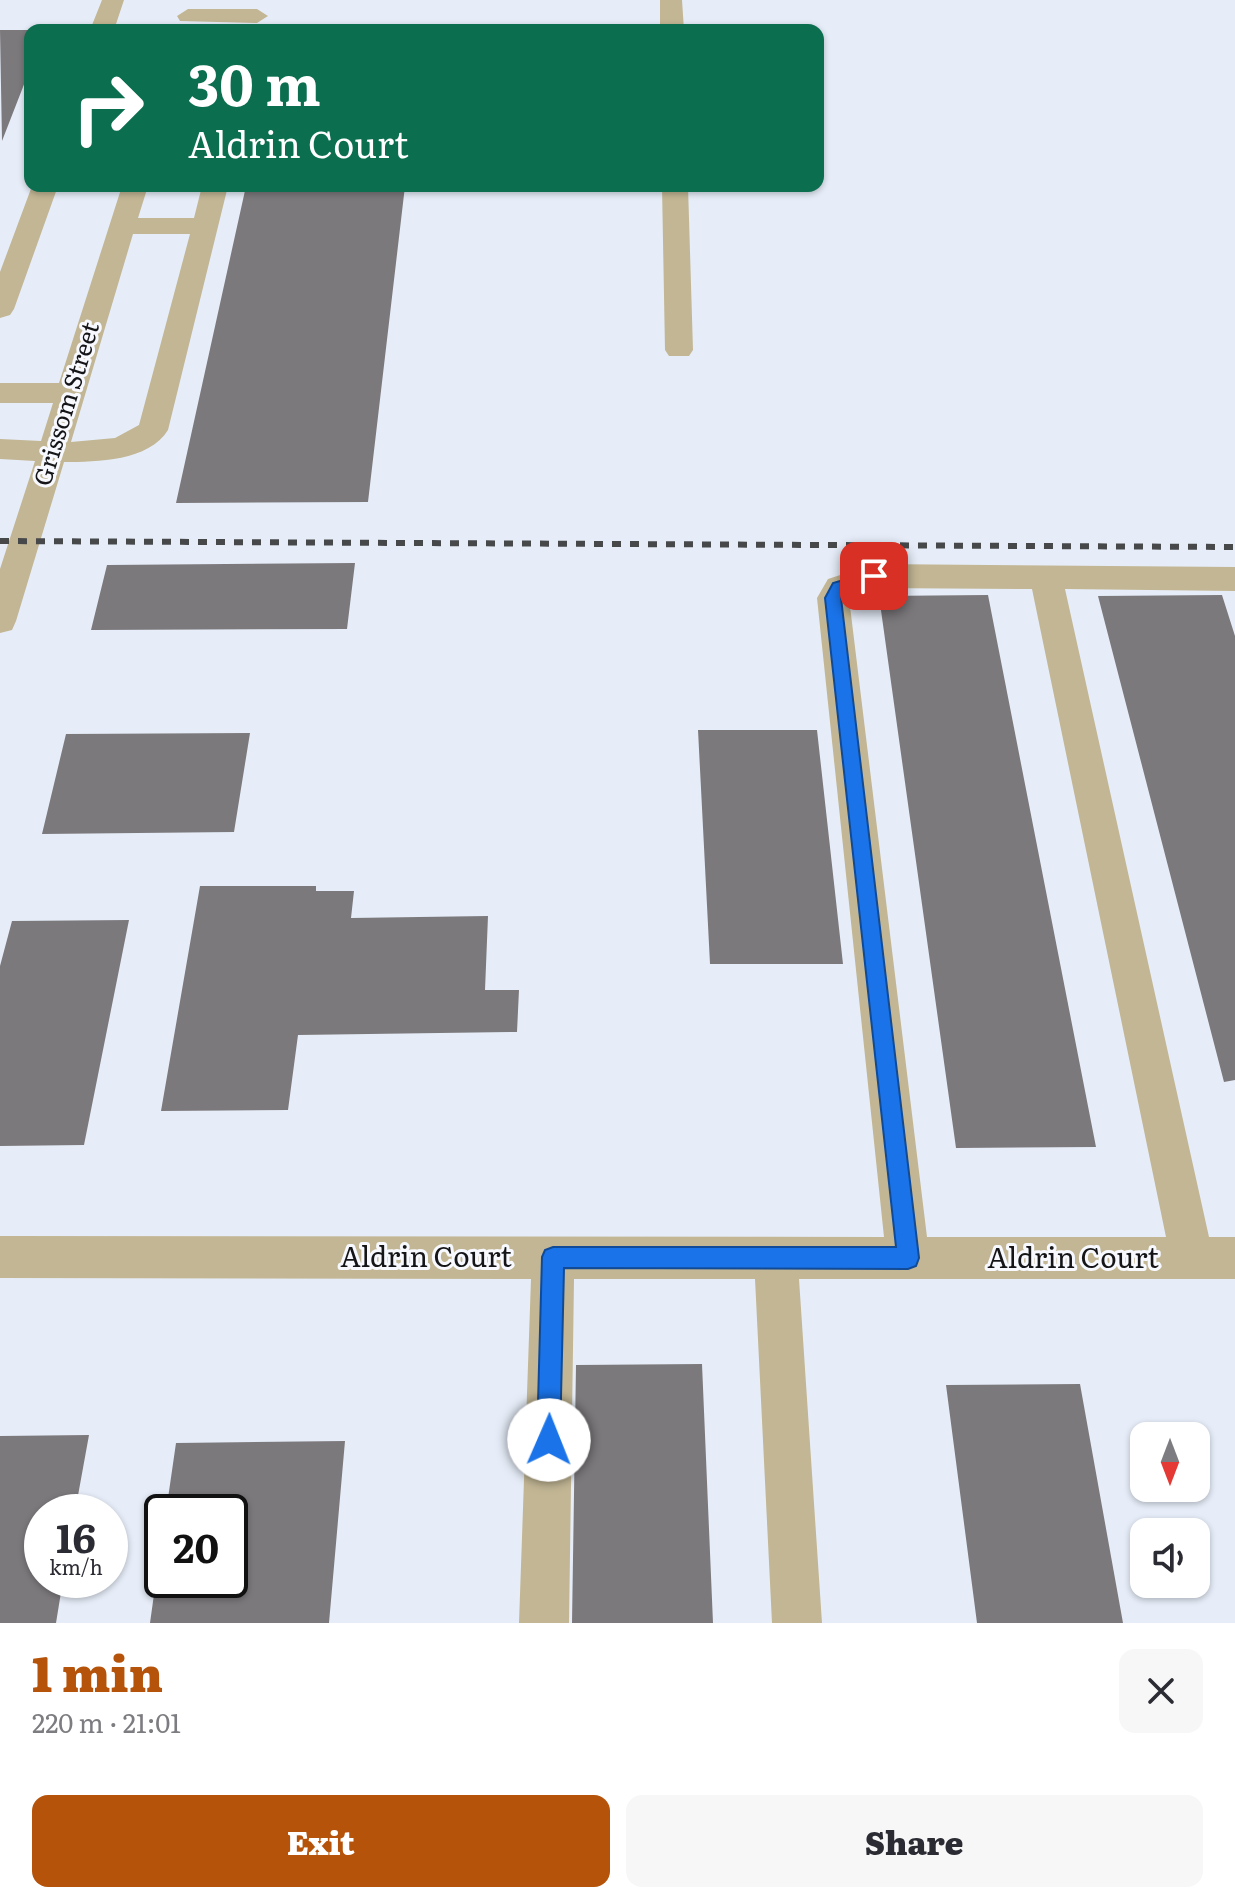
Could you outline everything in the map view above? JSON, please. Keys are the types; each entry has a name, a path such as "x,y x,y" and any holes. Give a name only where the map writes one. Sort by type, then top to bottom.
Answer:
{"street":[{"path":"104,24 113,0"},
{"path":"671,0 672,24"},
{"path":"188,15 260,15"},
{"path":"0,309 43,192"},
{"name":"Grissom Street","path":"0,621 8,571 53,449 133,192"},
{"path":"0,449 118,447 139,443 153,430 214,192"},
{"path":"675,192 679,350"},
{"path":"123,226 205,226"},
{"path":"0,393 71,393"},
{"path":"908,1258 833,598 839,587 874,576 1235,579"},
{"path":"1046,577 1192,1258"},
{"name":"Aldrin Court","path":"0,1257 1235,1258"},
{"path":"544,1623 553,1257"},
{"path":"776,1257 797,1623"}],"shaded area":[{"path":"0,0 1235,0 1235,1623 0,1623"}],"building":[{"path":"0,30 24,30 24,84 2,141"},
{"path":"245,192 404,192 368,502 176,503"},
{"path":"355,563 347,629 91,630 107,565"},
{"path":"988,595 1096,1147 956,1148 879,596"},
{"path":"1222,595 1235,636 1235,1080 1224,1082 1098,596"},
{"path":"698,730 817,730 843,964 710,964"},
{"path":"250,733 234,832 42,834 66,734"},
{"path":"200,886 316,886 316,891 354,891 351,918 488,916 485,990 519,990 517,1032 298,1035 288,1110 161,1111"},
{"path":"129,920 84,1145 0,1146 0,966 12,921"},
{"path":"702,1364 713,1623 572,1623 576,1365"},
{"path":"1080,1384 1123,1623 977,1623 946,1385"},
{"path":"89,1435 78,1494 24,1494 24,1598 60,1598 56,1623 0,1623 0,1436"},
{"path":"345,1441 329,1623 150,1623 153,1598 248,1598 248,1494 169,1494 176,1443"}],"railway":[{"path":"0,541 1235,547"}],"route":[{"path":"549,1440 553,1257 908,1258 833,598 839,587 874,576"}]}
